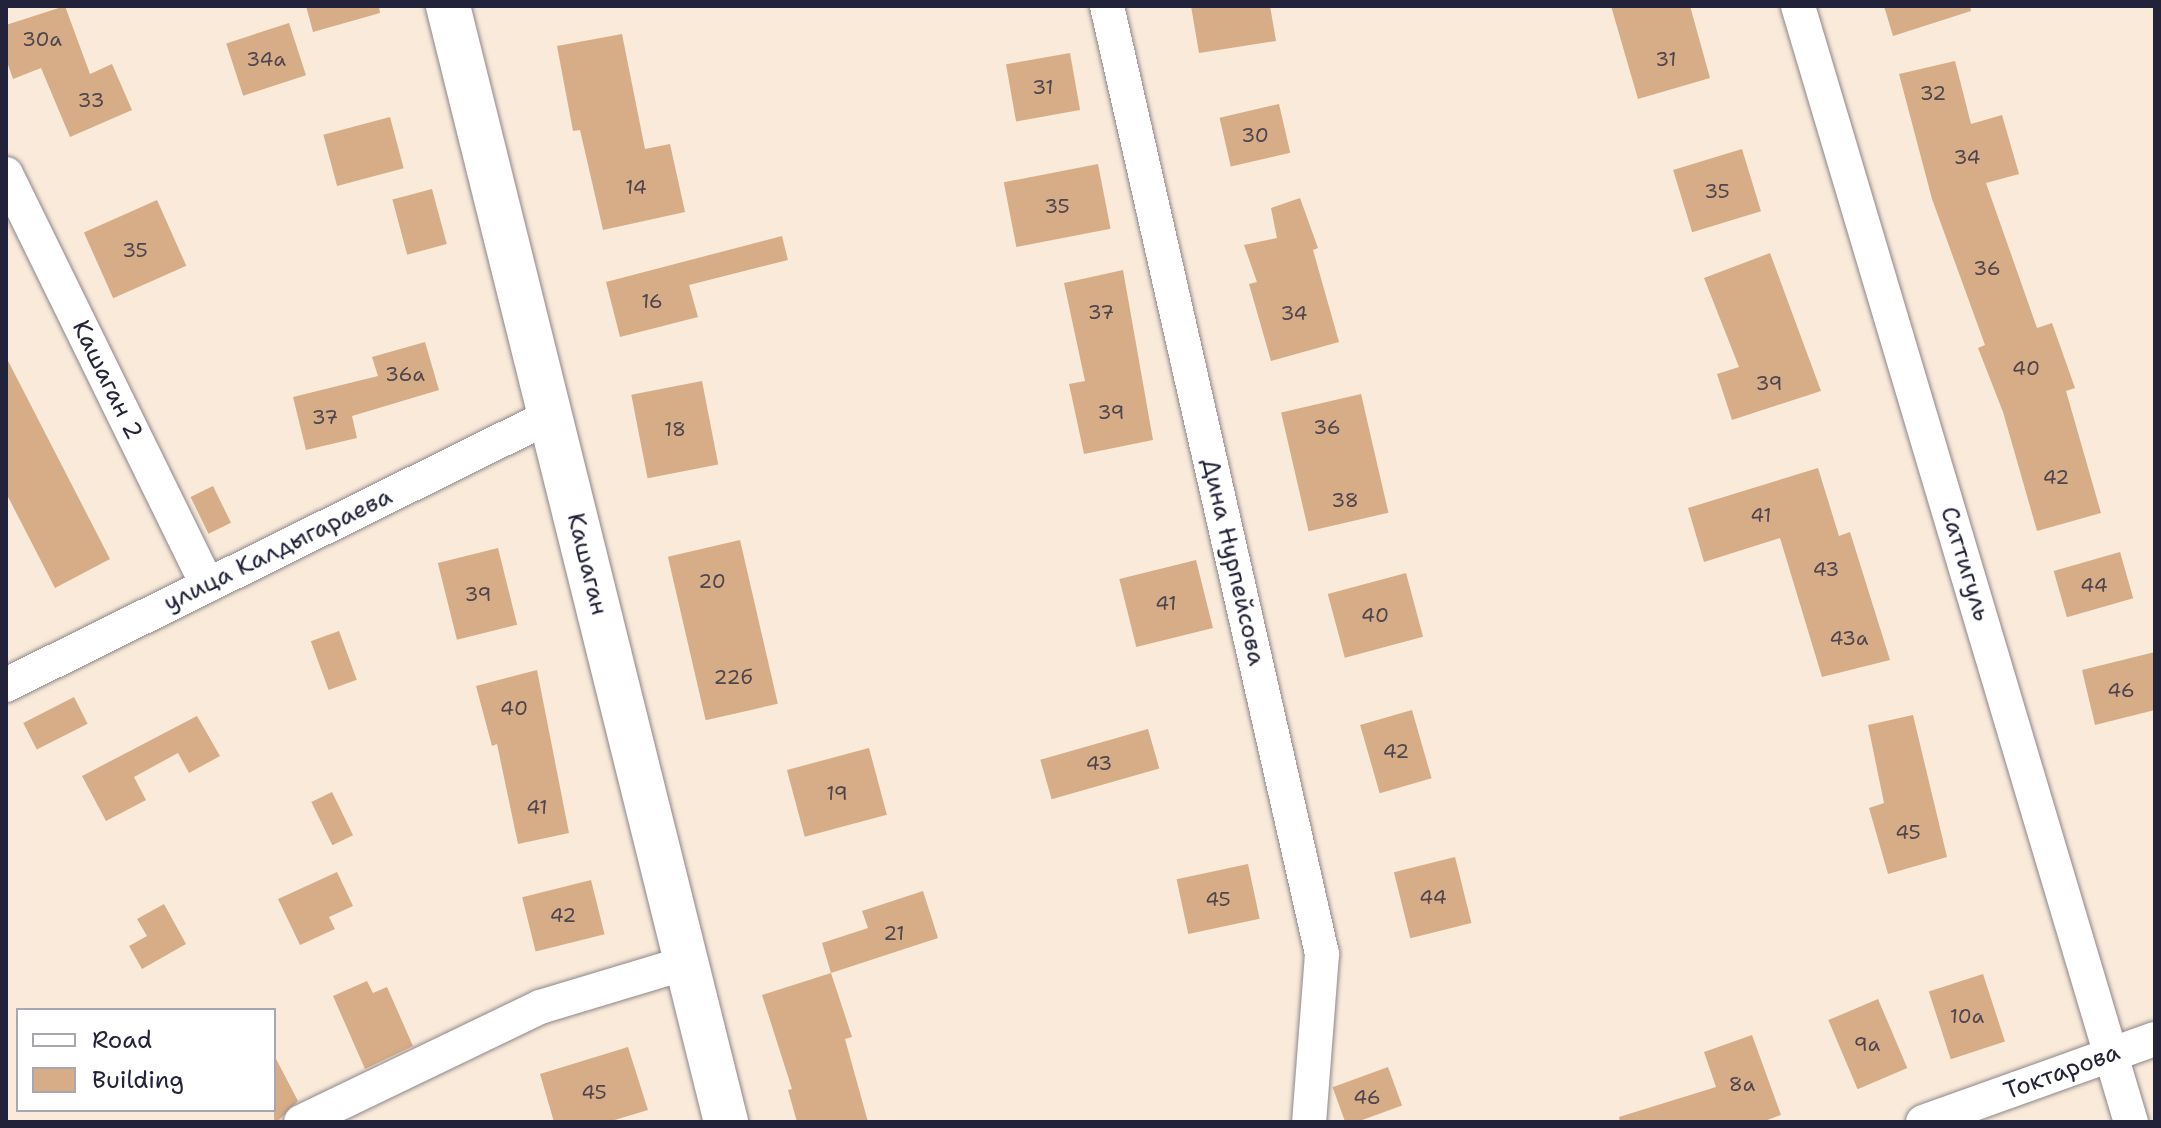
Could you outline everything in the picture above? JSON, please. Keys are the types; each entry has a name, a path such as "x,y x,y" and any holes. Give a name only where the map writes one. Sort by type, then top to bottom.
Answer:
{"street":[{"name":"Кашаган","path":"448,6 726,1122"},
{"name":"Дина Нурпейсова","path":"1107,6 1322,954 1309,1122"},
{"name":"Саттигуль","path":"1798,6 2131,1122"},
{"name":"Кашаган 2","path":"6,174 207,585"},
{"name":"улица Калдыгараева","path":"6,685 550,416"},
{"path":"301,1122 540,1007 686,963"},
{"name":"Токтарова","path":"1923,1122 2155,1039"}],"building":[{"path":"65,6 90,74 112,64 132,110 70,137 41,68 13,79 6,59 6,25"},
{"path":"306,6 379,6 380,13 313,32"},
{"path":"1191,6 1270,6 1276,41 1199,53"},
{"path":"1611,6 1690,6 1710,78 1638,99"},
{"path":"1884,6 1970,6 1971,11 1893,36"},
{"path":"289,23 306,75 243,96 226,43"},
{"path":"622,34 645,149 670,144 685,212 603,230 580,130 573,131 557,46"},
{"path":"1070,53 1080,110 1016,121 1006,64"},
{"path":"1955,61 1971,124 2002,115 2019,174 1986,183 2037,328 2052,323 2075,388 2066,391 2101,513 2037,531 2003,412 1978,348 1985,345 1932,199 1899,74"},
{"path":"1279,104 1290,153 1231,166 1220,118"},
{"path":"390,117 404,168 337,186 323,135"},
{"path":"1742,149 1761,211 1692,232 1673,170"},
{"path":"1098,164 1111,229 1016,247 1004,182"},
{"path":"432,189 447,244 407,255 392,200"},
{"path":"1300,198 1318,248 1313,250 1339,342 1271,361 1249,284 1257,282 1244,245 1277,238 1271,208"},
{"path":"157,200 186,266 113,298 84,233"},
{"path":"782,236 788,260 689,285 698,317 620,337 606,282"},
{"path":"1770,253 1821,391 1732,420 1717,374 1739,367 1704,278"},
{"path":"1123,270 1153,440 1084,454 1069,384 1085,381 1064,283"},
{"path":"425,342 439,390 352,416 357,438 306,450 293,397 378,376 372,357"},
{"path":"6,357 110,559 55,588 6,493"},
{"path":"702,381 718,464 648,478 631,395"},
{"path":"1361,394 1388,513 1309,531 1281,412"},
{"path":"1818,468 1839,536 1850,532 1890,660 1822,677 1780,538 1704,562 1688,508"},
{"path":"213,486 231,523 209,534 191,497"},
{"path":"740,540 778,704 706,720 668,557"},
{"path":"498,548 517,625 457,640 438,563"},
{"path":"2120,552 2133,598 2067,617 2054,571"},
{"path":"1196,560 1213,628 1136,647 1119,579"},
{"path":"1406,573 1423,637 1345,658 1328,594"},
{"path":"339,631 357,680 329,690 311,641"},
{"path":"2155,652 2155,710 2095,725 2082,670"},
{"path":"537,670 569,833 518,844 497,744 492,746 476,686"},
{"path":"74,697 88,724 37,750 23,723"},
{"path":"1412,710 1432,778 1380,793 1360,725"},
{"path":"1913,715 1947,857 1888,874 1869,808 1884,803 1868,725"},
{"path":"197,716 220,756 189,773 178,753 134,777 146,800 106,821 82,776"},
{"path":"1148,729 1159,768 1052,799 1040,760"},
{"path":"869,748 887,815 805,837 787,770"},
{"path":"332,792 353,835 332,845 311,802"},
{"path":"1455,857 1471,923 1410,938 1394,872"},
{"path":"1248,864 1260,919 1188,934 1177,879"},
{"path":"337,872 353,906 329,917 335,929 300,945 278,899"},
{"path":"591,880 605,934 536,952 522,897"},
{"path":"923,891 938,938 831,973 822,943 868,928 862,911"},
{"path":"164,904 186,944 142,969 129,946 147,936 137,919"},
{"path":"831,973 852,1037 845,1039 868,1122 797,1122 788,1090 792,1089 762,995"},
{"path":"1983,974 2005,1042 1951,1059 1929,992"},
{"path":"367,981 373,993 387,987 413,1046 365,1069 333,996"},
{"path":"1878,999 1907,1068 1858,1089 1828,1020"},
{"path":"1752,1035 1781,1115 1762,1122 1620,1122 1619,1117 1716,1087 1704,1052"},
{"path":"628,1047 648,1110 608,1122 554,1122 540,1074"},
{"path":"276,1059 298,1101 274,1122 276,1112"},
{"path":"1388,1067 1402,1106 1357,1122 1345,1122 1333,1087"}]}
